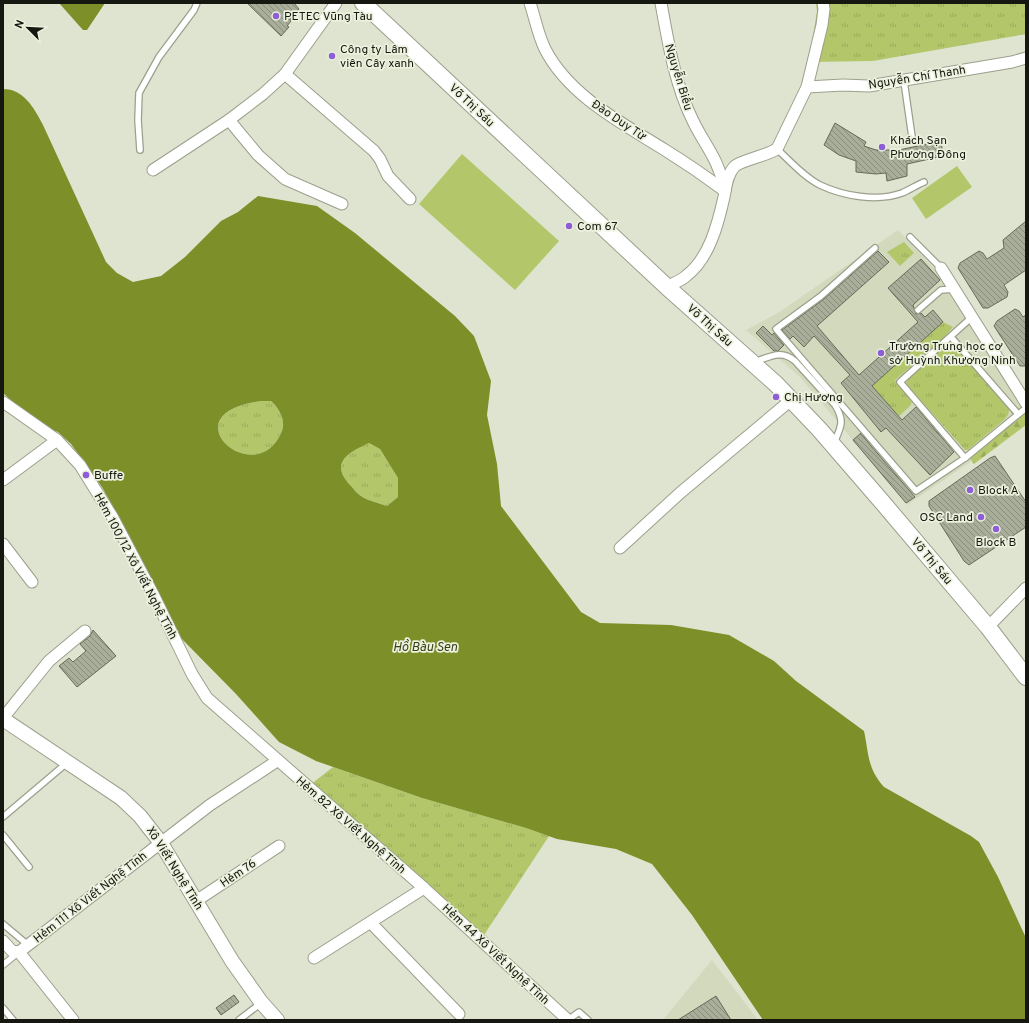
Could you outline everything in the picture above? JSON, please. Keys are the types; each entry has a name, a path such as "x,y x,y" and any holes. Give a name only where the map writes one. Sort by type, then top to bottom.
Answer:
{"main road":[{"name":"Võ Thị Sáu","path":"363,3 667,287 752,362 791,400 833,446 988,627 1026,677"}],"street":[{"path":"153,170 229,120 263,94 285,74 336,3"},
{"name":"Đào Duy Từ","path":"530,3 545,49 565,77 581,93 600,109 698,171 725,191"},
{"name":"Nguyễn Biểu","path":"661,3 666,33 684,101 693,121 721,171 725,191"},
{"path":"667,287 686,276 702,258 712,239 719,218 729,175 736,166 769,154 778,148 807,87 822,25 824,9 823,3"},
{"name":"Nguyễn Chí Thanh","path":"807,87 843,85 869,86 904,81 1026,58"},
{"path":"285,74 374,151 380,159 388,176 410,199"},
{"path":"229,120 258,155 285,179 342,204"},
{"path":"941,268 1026,403"},
{"path":"620,548 680,493 791,400"},
{"name":"Hẻm 100/12 Xô Viết Nghệ Tĩnh","path":"3,402 57,440 80,465 113,518 153,594 192,674 207,698"},
{"path":"3,480 57,440"},
{"path":"3,544 32,582"},
{"path":"988,627 1026,588"},
{"path":"3,719 49,661 85,631"},
{"name":"Hẻm 82 Xô Viết Nghệ Tĩnh","path":"207,698 277,761 424,888"},
{"name":"Xô Viết Nghệ Tĩnh","path":"3,719 120,798 140,816 161,842 232,961 261,1002 277,1020"},
{"path":"161,842 210,804 277,761"},
{"name":"Hẻm 111 Xô Viết Nghệ Tĩnh","path":"19,952 161,842"},
{"name":"Hẻm 76","path":"196,901 279,846"},
{"path":"314,958 424,888"},
{"name":"Hẻm 44 Xô Viết Nghệ Tĩnh","path":"424,888 568,1020"},
{"path":"370,923 459,1014"},
{"path":"3,942 12,951 19,952 73,1020"}],"lane":[{"path":"140,150 138,120 139,93 156,60 197,3"},
{"path":"904,81 912,137"},
{"path":"778,148 804,173 819,184 856,195 875,197 901,193 924,182"},
{"path":"910,237 941,268"},
{"path":"875,248 821,296 776,329 916,491 964,457 1026,408"},
{"path":"918,310 941,290 955,289"},
{"path":"964,457 900,382 972,317"},
{"path":"951,337 1018,414"},
{"path":"752,362 780,354 788,355 794,361 835,404 840,413 842,423 833,446"},
{"path":"3,817 68,762"},
{"path":"3,835 29,867"},
{"path":"3,924 28,945"},
{"path":"3,965 19,952"},
{"path":"239,1020 261,1002"},
{"path":"3,1008 13,1020"},
{"name":"Hẻm 44 Xô Viết Nghệ Tĩnh","path":"568,1020 579,1012 588,1020"}],"shaded area":[{"name":"Trường Trung học cơ sở Huỳnh Khương Ninh","path":"898,230 947,282 1026,412 1026,424 907,505 800,377 746,330 778,313"},
{"path":"712,960 758,1020 663,1020"}],"green space":[{"path":"816,3 1026,3 1026,34 873,61 809,62 817,11"},
{"path":"462,154 559,241 515,290 419,204"},
{"path":"957,166 972,187 926,219 912,198"},
{"path":"904,242 914,253 900,266 887,252"},
{"path":"943,322 953,327 942,340 895,380 912,402 910,406 899,416 872,386"},
{"path":"948,344 955,346 1010,407 1008,415 1004,420 968,450 965,450 906,384 909,377"},
{"path":"262,401 271,401 277,407 283,423 282,431 270,448 255,455 239,452 226,444 219,432 220,420 234,408"},
{"path":"1024,413 1026,415 1026,425 974,464 969,457"},
{"path":"369,443 380,449 398,478 398,497 387,506 358,494 344,477 341,470 344,459 349,454"},
{"path":"333,767 422,798 549,836 484,935 310,785"}],"water":[{"path":"59,3 105,3 87,30 83,30"},
{"name":"Hồ Bàu Sen","path":"3,89 17,92 32,106 43,125 106,262 117,273 133,282 161,276 185,257 221,221 238,212 258,196 317,206 355,233 455,316 474,336 491,381 487,415 497,464 501,506 581,612 600,623 671,625 729,635 774,661 796,681 864,731 868,754 874,773 884,787 979,842 998,877 1026,938 1026,1020 763,1020 692,915 652,864 616,849 557,839 526,828 422,798 316,761 279,742 236,694 180,637 166,614 130,537 102,487 71,444 58,432 40,426 3,393","holes":["262,401 271,401 277,407 283,423 282,431 270,448 255,455 239,452 226,444 219,432 220,420 234,408","369,443 380,449 398,478 398,497 387,506 370,501 360,495 350,485 341,470 344,459 349,454"]}],"building":[{"name":"PETEC Vũng Tàu","path":"247,3 294,3 299,9 290,19 291,21 287,26 289,27 281,36"},
{"path":"835,123 866,142 864,146 876,150 899,150 941,141 943,156 907,164 907,176 887,181 886,173 876,174 856,172 856,161 839,155 824,145"},
{"path":"1026,221 1026,270 1004,285 1008,292 1007,297 988,308 983,308 958,268 960,263 979,251 983,253 987,259 1004,248 1003,240"},
{"path":"878,251 889,262 817,326 859,375 918,322 888,288 921,259 940,280 913,305 916,314 921,313 925,317 933,310 943,322 872,386 902,420 916,407 954,452 930,475 886,428 881,432 841,383 850,375 814,336 804,347 793,336 790,339 782,330 824,299"},
{"path":"1015,309 1019,311 1023,317 1026,315 1026,366 1020,366 994,326 997,321"},
{"path":"763,326 772,335 774,333 784,345 778,351 774,351 756,333"},
{"path":"861,433 915,497 906,503 853,440"},
{"name":"OSC Land","path":"995,456 1026,502 1026,527 969,565 964,561 929,506 929,501"},
{"path":"93,630 116,656 77,687 59,666 69,658 73,662 86,651 80,644 90,636"},
{"path":"234,995 239,1002 221,1015 216,1008"},
{"path":"716,996 731,1020 678,1020"}],"place":[{"name":"PETEC Vũng Tàu","path":"276,16"},
{"name":"Công ty Lâm viên Cây xanh","path":"332,56"},
{"name":"Khách Sạn Phương Đông","path":"882,147"},
{"name":"Com 67","path":"569,226"},
{"name":"Trường Trung học cơ sở Huỳnh Khương Ninh","path":"881,353"},
{"name":"Chị Hương","path":"776,397"},
{"name":"Buffe","path":"86,475"},
{"name":"Block A","path":"970,490"},
{"name":"OSC Land","path":"981,517"},
{"name":"Block B","path":"996,529"}]}
